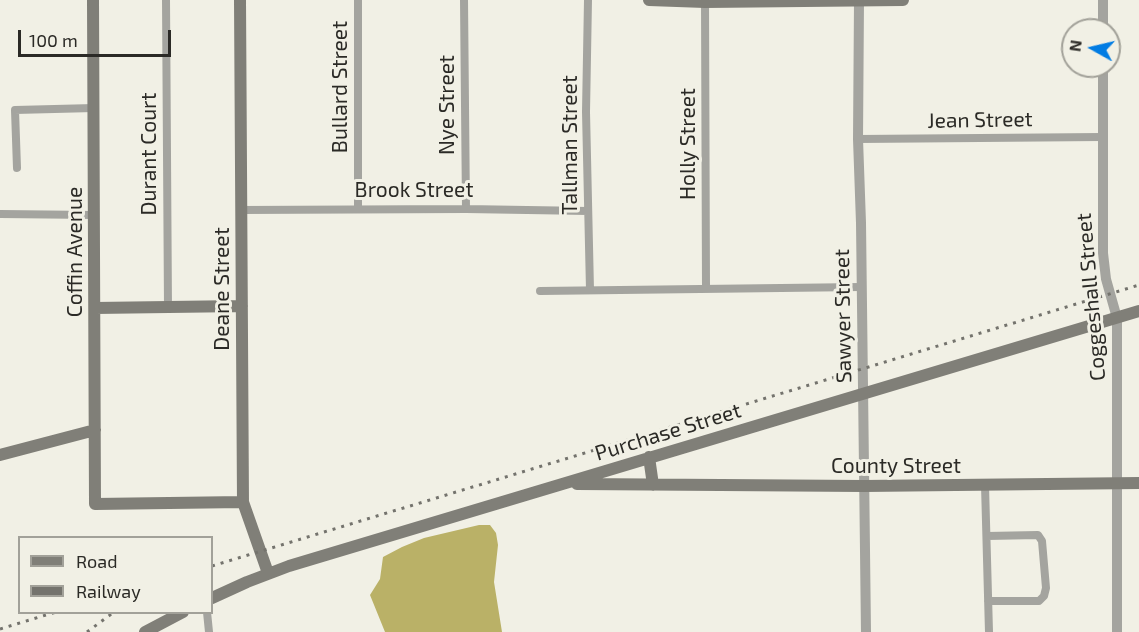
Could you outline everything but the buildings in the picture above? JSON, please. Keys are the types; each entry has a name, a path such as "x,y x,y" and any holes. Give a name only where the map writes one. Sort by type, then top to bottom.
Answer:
{"main road":[{"name":"Coffin Avenue","path":"93,0 95,504 243,502"},
{"name":"Deane Street","path":"240,0 243,502 268,573"},
{"path":"649,0 903,0"},
{"path":"95,308 242,306"},
{"name":"Purchase Street","path":"213,598 268,573 1139,310"},
{"path":"0,455 95,430"},
{"path":"649,457 653,485"},
{"name":"County Street","path":"567,484 864,486 1139,483"},
{"path":"145,632 179,614"}],"street":[{"name":"Durant Court","path":"166,0 168,307"},
{"name":"Bullard Street","path":"358,0 358,209"},
{"name":"Nye Street","path":"464,0 466,209"},
{"name":"Tallman Street","path":"588,0 586,112 590,290"},
{"name":"Sawyer Street","path":"859,0 858,140 866,632"},
{"path":"1103,0 1103,18"},
{"name":"Holly Street","path":"705,1 706,288"},
{"name":"Coggeshall Street","path":"1103,78 1103,261 1116,318 1117,632"},
{"path":"17,168 15,110 94,108"},
{"name":"Jean Street","path":"858,140 1102,137"},
{"name":"Brook Street","path":"241,210 588,211"},
{"path":"0,214 94,214"},
{"path":"540,291 861,286"},
{"path":"985,484 988,632"},
{"path":"987,536 1038,535 1042,541 1046,588 1044,596 1039,601 988,601"},
{"path":"207,614 208,632"}],"shaded area":[{"path":"479,525 490,525 496,533 498,545 494,582 502,632 385,632 370,595 380,579 383,557 424,538"}],"railway":[{"path":"213,566 1139,285"},
{"path":"0,629 49,614"},
{"path":"87,632 111,614"}]}
